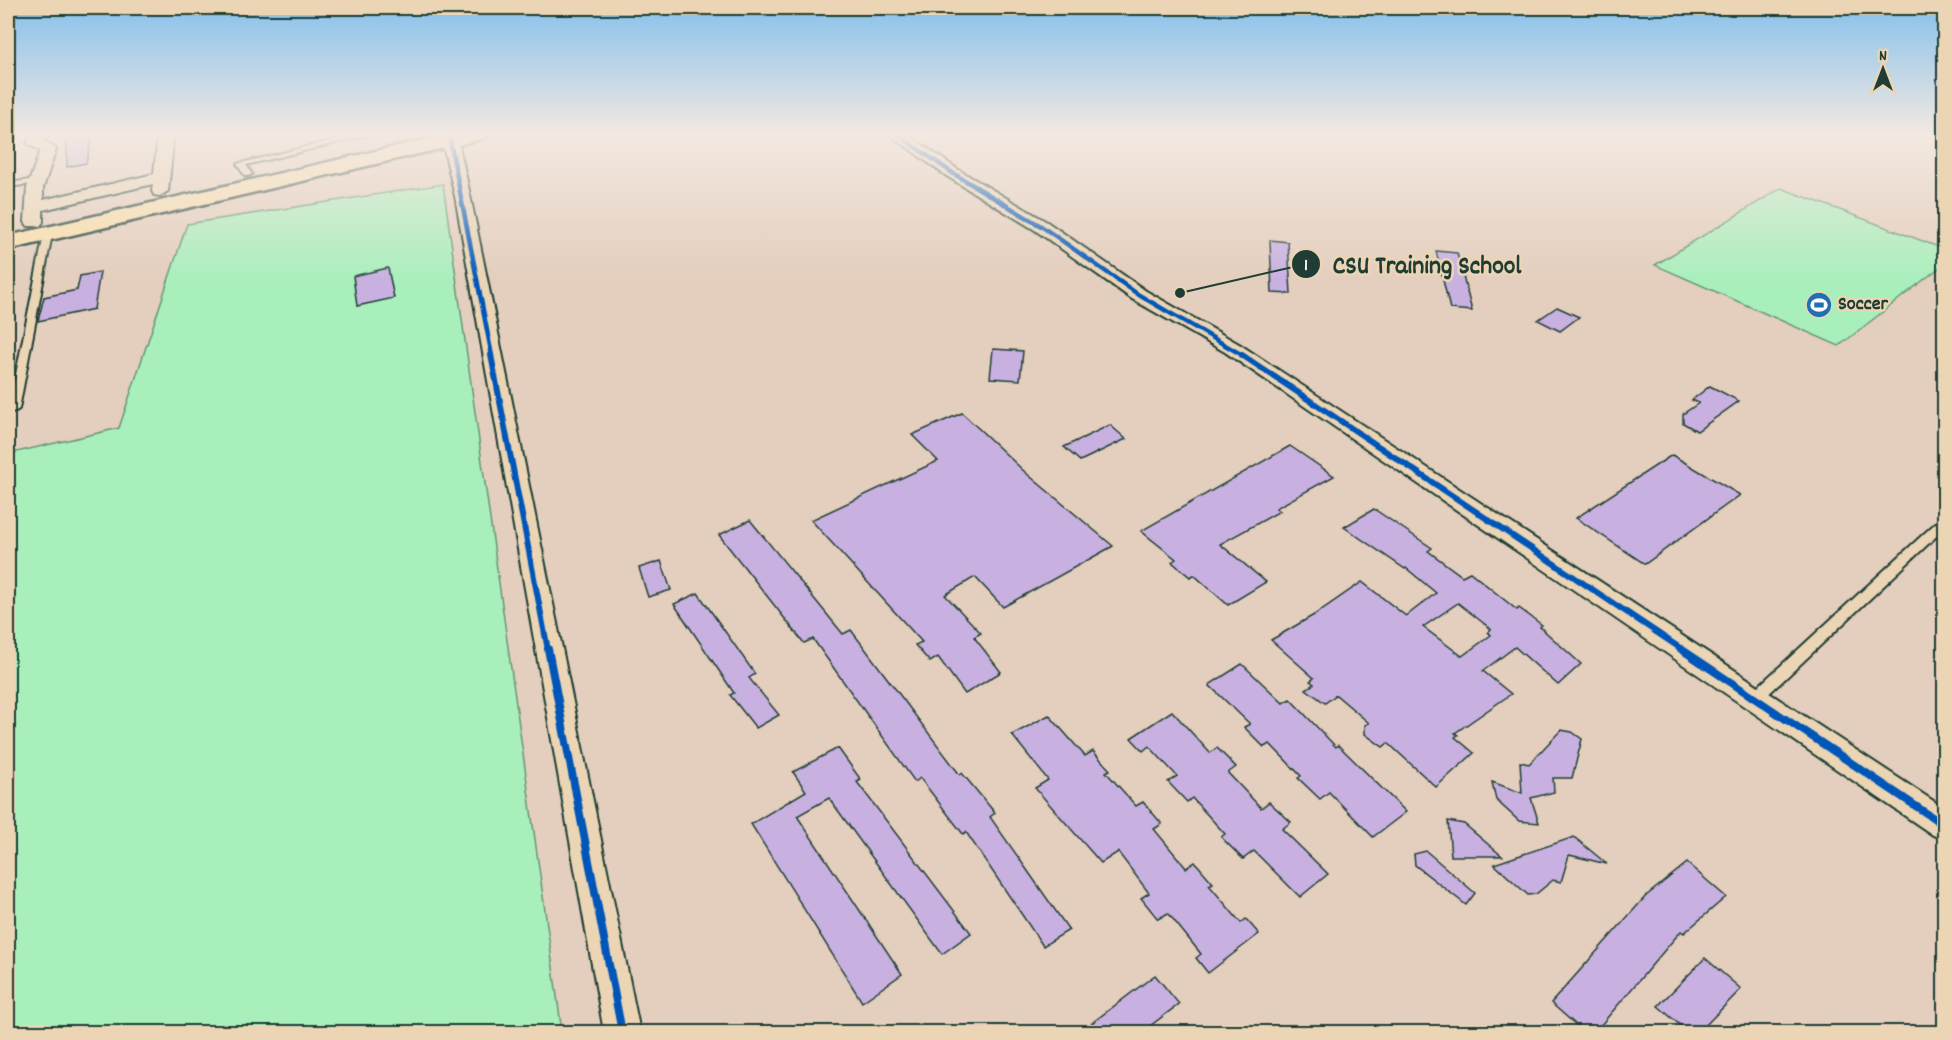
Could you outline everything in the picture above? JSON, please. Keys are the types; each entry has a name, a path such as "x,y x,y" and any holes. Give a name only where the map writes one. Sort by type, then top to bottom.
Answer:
{"main road":[{"path":"8,243 39,221 161,185 181,183"},
{"path":"8,228 237,183"}],"street":[{"path":"37,183 39,221"},
{"path":"459,183 622,1032"},
{"path":"969,183 1041,226 1139,295 1232,348 1944,825"}],"lane":[{"path":"8,185 26,183"},
{"path":"14,409 39,221"},
{"path":"1755,698 1944,522"}],"green space":[{"path":"443,184 562,1032 8,1032 8,454 119,428 187,224"},
{"name":"Soccer","path":"1781,188 1944,249 1944,264 1839,346 1655,265"}],"building":[{"path":"1270,240 1288,242 1291,294 1272,293"},
{"path":"1436,251 1457,253 1472,311 1450,309"},
{"path":"388,268 394,298 357,306 353,276"},
{"path":"100,272 94,309 38,321 44,297 77,290 80,276"},
{"path":"1557,307 1579,317 1560,331 1538,320"},
{"path":"993,349 1023,351 1020,380 990,378"},
{"path":"1710,386 1739,401 1697,431 1683,423 1683,414 1699,403 1692,400"},
{"path":"962,413 1026,473 1113,546 1003,607 975,577 945,595 981,633 974,637 1001,672 965,694 938,657 930,662 915,645 922,642 811,520 938,461 912,435"},
{"path":"1110,425 1126,439 1080,461 1064,447"},
{"path":"1290,446 1334,476 1276,508 1280,511 1220,544 1266,582 1228,605 1194,575 1190,577 1172,562 1176,559 1141,531"},
{"path":"1672,455 1740,495 1645,564 1576,518"},
{"path":"1374,509 1432,548 1428,551 1462,576 1470,572 1517,610 1519,608 1542,625 1540,627 1581,664 1558,685 1515,647 1483,671 1511,694 1455,733 1458,735 1455,737 1474,753 1436,787 1388,743 1383,747 1365,734 1365,725 1369,723 1336,695 1325,703 1306,689 1314,684 1310,681 1314,678 1271,640 1314,615 1362,582 1406,616 1436,593 1406,568 1344,527","holes":["1458,603 1491,629 1488,632 1491,635 1462,656 1423,627"]},
{"path":"750,520 843,634 851,630 960,775 962,773 995,813 990,817 1069,930 1043,946 966,832 963,834 920,778 915,782 813,639 804,643 719,535"},
{"path":"661,561 671,590 648,597 639,568"},
{"path":"698,593 755,674 749,678 779,715 756,728 730,695 734,693 674,604"},
{"path":"1242,664 1283,703 1290,699 1336,747 1338,745 1406,812 1373,837 1329,792 1320,799 1298,778 1301,776 1270,744 1264,747 1244,727 1250,724 1209,685"},
{"path":"1172,711 1210,753 1217,748 1236,767 1228,773 1261,808 1269,802 1291,822 1282,829 1328,874 1300,897 1254,851 1243,859 1221,837 1225,834 1192,798 1187,802 1168,782 1177,776 1149,746 1143,751 1131,738"},
{"path":"1049,715 1085,756 1093,751 1110,770 1106,772 1136,806 1143,802 1162,824 1154,829 1186,868 1195,862 1213,883 1209,885 1241,923 1246,919 1259,934 1208,973 1196,958 1201,954 1168,913 1158,919 1141,898 1149,893 1118,852 1101,863 1035,788 1048,780 1012,735"},
{"path":"1561,730 1572,732 1582,739 1572,778 1553,778 1554,792 1531,798 1539,823 1519,821 1496,800 1492,782 1522,793 1520,762 1529,764"},
{"path":"838,748 861,780 857,782 971,933 942,954 829,798 797,816 902,974 862,1002 751,824 806,791 793,772"},
{"path":"1448,821 1464,824 1502,856 1451,856"},
{"path":"1574,837 1607,864 1569,855 1561,882 1553,880 1536,894 1528,895 1494,864"},
{"path":"1426,851 1475,893 1466,905 1415,865 1414,854"},
{"path":"1687,863 1726,897 1684,933 1681,931 1595,1032 1584,1032 1551,1003 1646,896"},
{"path":"1705,958 1741,989 1699,1032 1688,1032 1658,1006"},
{"path":"1155,975 1179,1004 1142,1032 1080,1032"}],"cycle path":[{"path":"458,183 622,1032"},
{"path":"969,183 1041,226 1139,295 1232,348 1944,825"}],"place":[{"name":"CSU Training School","path":"1180,293"},
{"name":"Soccer","path":"1819,305"}]}
